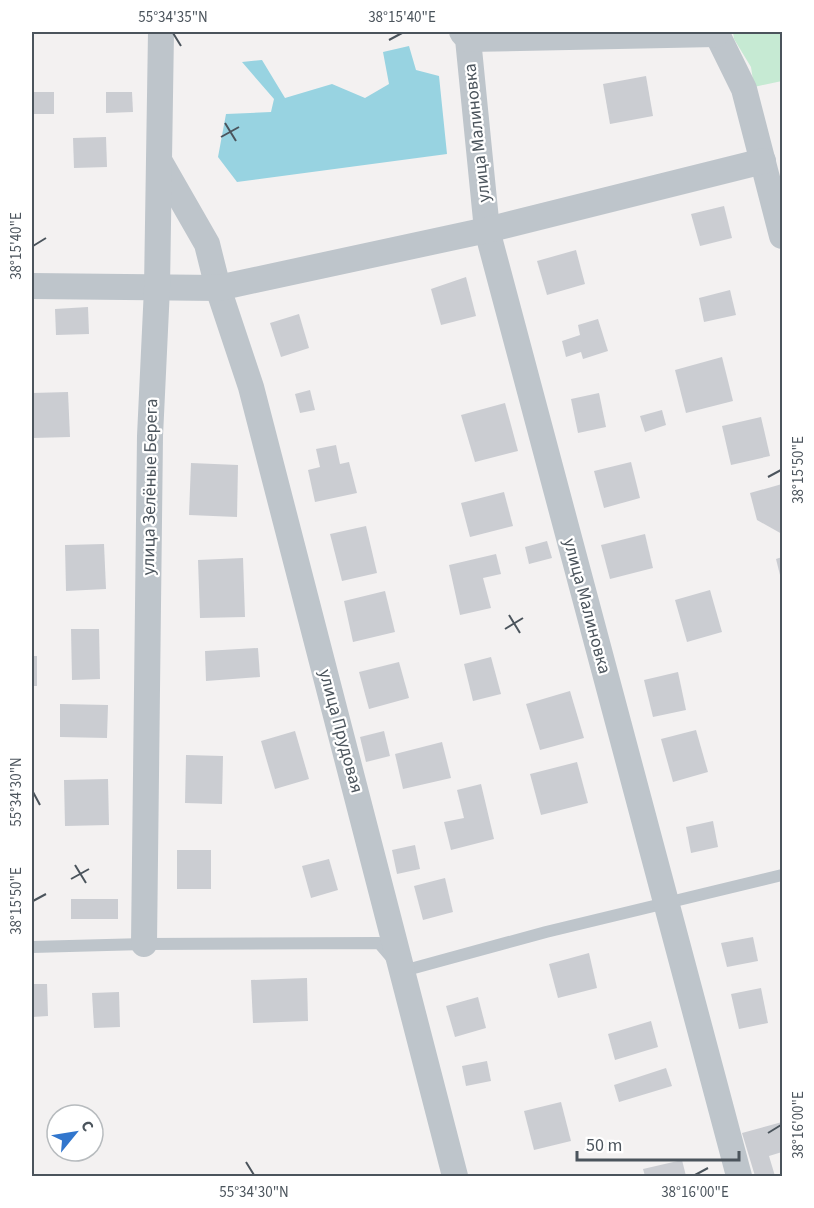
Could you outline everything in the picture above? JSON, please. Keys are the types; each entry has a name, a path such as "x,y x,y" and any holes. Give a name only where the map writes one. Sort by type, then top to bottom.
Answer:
{"street":[{"name":"улица Зелёные Берега","path":"144,944 150,436 157,288 161,32"},
{"path":"465,35 716,33 744,89 783,236"},
{"name":"улица Малиновка","path":"465,35 487,230 739,1176"},
{"path":"32,286 218,288 487,230 763,161"},
{"name":"улица Прудовая","path":"160,162 207,244 218,288 251,387 454,1176"}],"lane":[{"path":"32,947 144,944 379,944 403,971 546,932 783,875"}],"green space":[{"path":"733,32 782,32 782,81 754,87 751,67 734,39"}],"water":[{"path":"409,46 416,70 439,76 447,154 237,182 218,157 226,114 271,112 274,99 242,62 262,60 285,98 332,84 365,98 389,84 383,52"}],"building":[{"path":"646,76 653,116 610,124 603,84"},
{"path":"32,92 54,92 54,114 32,114"},
{"path":"106,92 132,92 133,112 106,113"},
{"path":"106,137 107,167 74,168 73,138"},
{"path":"724,206 732,238 700,246 691,214"},
{"path":"576,250 585,284 547,295 537,261"},
{"path":"466,277 476,316 441,325 431,289"},
{"path":"730,290 736,315 704,322 699,298"},
{"path":"88,307 89,334 56,335 55,309"},
{"path":"299,314 309,348 281,357 270,323"},
{"path":"598,319 608,351 583,359 581,352 566,357 562,341 580,335 578,325"},
{"path":"722,357 733,401 686,413 675,370"},
{"path":"310,390 315,410 300,413 295,394"},
{"path":"68,392 70,437 32,438 32,393"},
{"path":"599,393 606,427 578,433 571,399"},
{"path":"505,403 518,451 475,462 461,415"},
{"path":"662,410 666,425 645,432 640,416"},
{"path":"761,417 770,456 731,465 722,426"},
{"path":"336,445 340,464 349,462 357,493 315,502 308,470 320,467 316,449"},
{"path":"631,462 640,498 604,508 594,471"},
{"path":"191,463 238,465 237,517 189,515"},
{"path":"782,484 782,534 757,520 750,493"},
{"path":"504,492 513,526 470,537 461,503"},
{"path":"366,526 377,573 342,581 330,534"},
{"path":"645,534 653,568 610,579 601,545"},
{"path":"547,541 552,558 529,564 525,547"},
{"path":"104,544 106,589 66,591 65,545"},
{"path":"496,554 501,574 483,578 491,608 460,615 449,565"},
{"path":"782,557 782,583 776,559"},
{"path":"243,558 245,617 200,618 198,560"},
{"path":"710,590 722,632 687,642 675,600"},
{"path":"385,591 395,632 353,642 344,601"},
{"path":"71,629 99,629 100,679 72,680"},
{"path":"258,648 260,677 206,681 205,651"},
{"path":"32,656 37,656 37,686 32,686"},
{"path":"491,657 501,694 473,701 464,664"},
{"path":"399,662 409,698 369,709 359,672"},
{"path":"678,672 686,710 653,717 644,680"},
{"path":"570,691 584,738 540,750 526,704"},
{"path":"60,704 108,705 107,738 60,737"},
{"path":"696,730 708,772 673,782 661,739"},
{"path":"295,731 309,779 275,789 261,741"},
{"path":"384,731 390,756 366,762 360,737"},
{"path":"442,742 451,778 403,789 395,754"},
{"path":"186,755 223,756 222,804 185,803"},
{"path":"577,762 588,803 541,815 530,774"},
{"path":"108,779 109,825 65,826 64,780"},
{"path":"481,784 494,839 451,850 444,822 464,818 457,790"},
{"path":"713,821 718,847 691,853 686,827"},
{"path":"415,845 420,869 397,874 392,850"},
{"path":"177,850 211,850 211,889 177,889"},
{"path":"329,859 338,890 311,898 302,866"},
{"path":"445,878 453,912 423,920 414,886"},
{"path":"71,899 118,899 118,919 71,919"},
{"path":"753,937 758,961 727,967 721,943"},
{"path":"589,953 597,988 558,998 549,964"},
{"path":"307,978 308,1021 253,1023 251,980"},
{"path":"32,984 47,984 48,1016 32,1017"},
{"path":"761,988 768,1023 739,1029 731,994"},
{"path":"119,992 120,1027 94,1028 92,993"},
{"path":"478,997 486,1028 455,1037 446,1006"},
{"path":"651,1021 658,1047 615,1060 608,1034"},
{"path":"487,1061 491,1081 466,1086 462,1066"},
{"path":"666,1068 672,1086 619,1102 614,1085"},
{"path":"561,1102 571,1141 534,1150 524,1111"},
{"path":"782,1122 782,1152 769,1156 775,1176 755,1176 742,1133"},
{"path":"682,1160 686,1176 645,1176 643,1169"}]}
